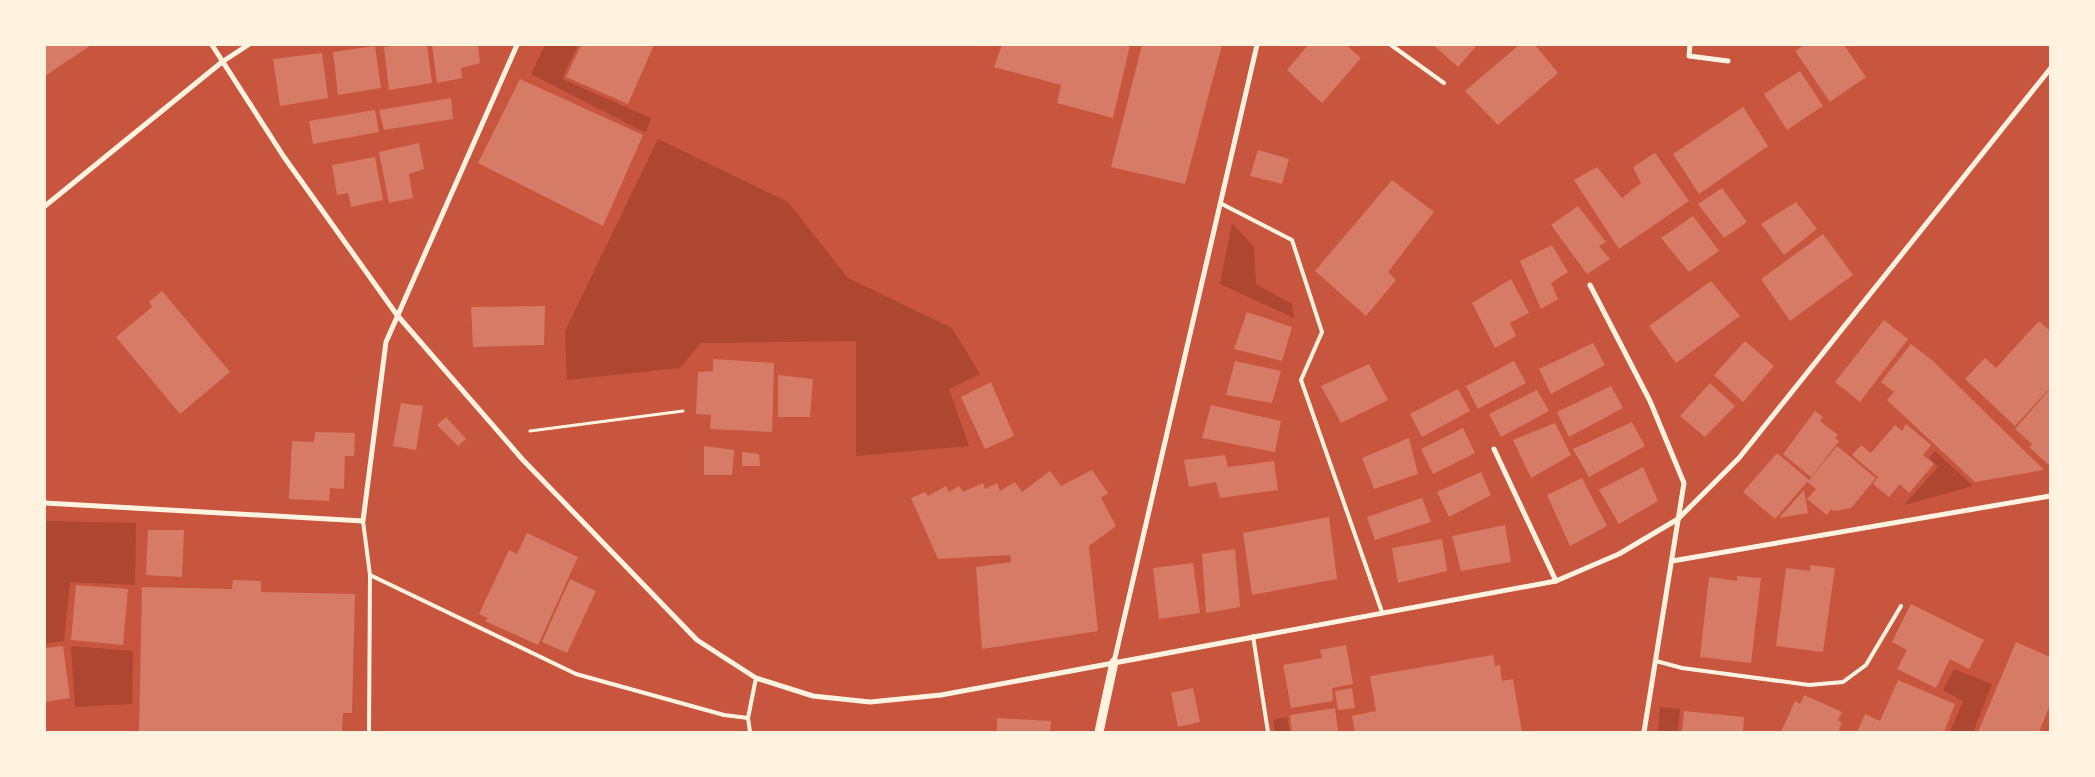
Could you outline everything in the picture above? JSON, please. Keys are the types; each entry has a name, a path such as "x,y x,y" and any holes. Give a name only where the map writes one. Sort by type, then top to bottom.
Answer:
{"street":[{"path":"212,45 284,157 397,315 502,435 628,570 697,640 756,678 814,696 870,702 942,695 1556,580 1619,554 1678,519 1739,458 2050,69"},
{"path":"45,206 222,62 248,45"},
{"path":"45,503 363,521 386,342 517,45"},
{"path":"1099,732 1257,45"},
{"path":"1690,45 1689,56 1728,60"},
{"path":"1590,285 1650,401 1684,483 1644,732"},
{"path":"1494,449 1556,580"},
{"path":"1672,561 2050,496"}],"lane":[{"path":"1392,45 1444,83"},
{"path":"1220,203 1292,240 1322,332 1301,380 1382,612"},
{"path":"363,521 370,575 369,732"},
{"path":"370,575 576,674 724,715 748,718"},
{"path":"1656,661 1682,668 1809,685 1843,682 1866,665 1901,606"},
{"path":"1253,636 1268,732"},
{"path":"750,732 748,718 756,678"}],"path":[{"path":"502,435 683,411"}],"shaded area":[{"path":"545,45 578,45 562,79 651,118 646,133 531,74"},
{"path":"658,139 788,202 848,278 952,328 980,374 949,389 969,446 856,456 856,341 701,343 680,368 567,380 565,331"},
{"path":"1232,223 1254,247 1256,284 1292,304 1294,318 1220,284"},
{"path":"1935,451 1973,486 1904,505 1938,467 1929,457"},
{"path":"45,521 136,523 135,585 70,582 64,641 45,644"},
{"path":"71,646 133,651 132,704 75,707"},
{"path":"1954,669 1992,684 1973,732 1950,732 1963,701 1943,690"},
{"path":"1660,707 1680,709 1678,732 1658,732"},
{"path":"1287,717 1290,732 1275,732 1273,720"}],"building":[{"path":"45,45 91,45 45,76"},
{"path":"427,45 432,83 389,90 384,47"},
{"path":"432,45 478,45 480,63 461,68 462,78 437,83"},
{"path":"581,45 654,45 628,104 566,77"},
{"path":"1002,45 1130,45 1113,118 1057,103 1061,85 994,67"},
{"path":"1142,45 1222,45 1185,184 1111,167"},
{"path":"1308,45 1346,45 1361,58 1322,103 1287,70"},
{"path":"1433,45 1477,45 1458,67"},
{"path":"1519,45 1535,45 1558,73 1498,125 1465,91"},
{"path":"1804,45 1844,45 1866,77 1830,102 1795,51"},
{"path":"375,46 381,88 338,95 333,52"},
{"path":"322,53 328,98 280,106 273,59"},
{"path":"1800,71 1823,106 1787,130 1764,94"},
{"path":"520,79 643,135 603,226 478,163"},
{"path":"451,98 453,119 384,130 379,110"},
{"path":"1743,107 1768,146 1699,194 1673,154"},
{"path":"375,110 379,132 313,144 309,121"},
{"path":"419,143 424,169 409,174 413,198 389,203 379,152"},
{"path":"1258,150 1289,159 1282,184 1250,176"},
{"path":"1655,153 1689,201 1619,249 1574,180 1597,167 1622,198 1641,183 1633,167"},
{"path":"375,157 383,200 351,207 348,193 337,195 332,165"},
{"path":"1392,180 1434,212 1388,272 1396,280 1366,316 1315,271"},
{"path":"1722,188 1747,222 1724,238 1698,204"},
{"path":"1796,202 1817,229 1784,255 1761,224"},
{"path":"1578,206 1606,242 1599,246 1610,259 1587,274 1551,225"},
{"path":"1693,216 1719,251 1689,272 1661,238"},
{"path":"1823,234 1853,275 1790,321 1761,279"},
{"path":"1552,245 1568,272 1551,283 1558,299 1541,309 1520,261"},
{"path":"1511,279 1529,313 1510,323 1516,336 1495,348 1472,303"},
{"path":"1711,281 1740,316 1676,363 1649,326"},
{"path":"162,291 230,372 180,414 116,337 152,307 149,302"},
{"path":"545,306 544,345 473,347 471,307"},
{"path":"1247,312 1292,327 1282,361 1234,349"},
{"path":"1884,320 1908,339 1860,402 1835,382"},
{"path":"2039,321 2050,331 2050,388 2015,426 1965,379 1985,358 1996,368"},
{"path":"1745,341 1774,366 1743,402 1714,375"},
{"path":"1593,343 1605,365 1551,394 1539,369"},
{"path":"1911,344 1932,360 2044,470 1975,482 1887,400 1894,392 1881,382"},
{"path":"713,359 774,363 772,432 710,429 711,415 696,414 698,372 713,371"},
{"path":"1235,361 1281,371 1272,403 1226,395"},
{"path":"1514,361 1526,383 1478,409 1466,386"},
{"path":"1369,364 1388,400 1341,423 1321,386"},
{"path":"778,375 813,379 810,417 778,417"},
{"path":"991,382 1014,436 985,449 961,397"},
{"path":"1710,383 1735,406 1705,437 1680,416"},
{"path":"1611,386 1623,408 1569,437 1557,412"},
{"path":"1458,389 1470,411 1422,437 1410,414"},
{"path":"2050,389 2050,466 2029,447 2032,444 2015,429"},
{"path":"1537,390 1549,411 1501,437 1489,414"},
{"path":"401,403 423,406 416,450 393,446"},
{"path":"1211,405 1281,421 1275,452 1202,438"},
{"path":"1815,411 1823,417 1820,421 1838,435 1835,438 1839,441 1811,477 1783,454"},
{"path":"446,417 466,439 458,446 437,425"},
{"path":"1632,422 1645,446 1589,477 1573,449"},
{"path":"1555,423 1571,455 1531,478 1513,440"},
{"path":"1906,424 1931,445 1923,455 1934,464 1909,493 1900,484 1889,497 1873,484 1878,477 1852,455 1861,445 1871,453 1895,425 1902,431"},
{"path":"1463,428 1475,453 1433,474 1421,449"},
{"path":"315,432 355,433 354,456 345,456 344,489 330,488 329,501 289,499 292,441 314,442"},
{"path":"1409,438 1418,474 1374,489 1362,458"},
{"path":"704,446 734,450 732,475 704,475"},
{"path":"1837,446 1876,478 1851,508 1834,511 1831,509 1827,515 1807,499 1816,489 1807,482 1775,519 1743,492 1777,453 1809,480"},
{"path":"742,452 759,454 760,466 742,466"},
{"path":"1225,455 1228,467 1274,461 1278,490 1220,498 1216,482 1189,487 1184,460"},
{"path":"1643,467 1658,501 1619,524 1599,490"},
{"path":"1092,470 1108,493 1101,498 1116,526 1089,546 1098,631 982,649 976,567 1011,562 1010,555 938,559 911,498 925,492 928,496 946,486 949,492 959,486 963,492 983,483 985,489 997,483 1000,491 1015,482 1022,492 1050,471 1061,486"},
{"path":"1481,472 1491,495 1449,517 1437,492"},
{"path":"1582,478 1607,526 1570,546 1547,495"},
{"path":"1804,490 1808,513 1779,518"},
{"path":"1422,498 1431,522 1375,540 1367,517"},
{"path":"1329,517 1337,579 1252,595 1243,533"},
{"path":"1505,525 1511,562 1461,571 1452,536"},
{"path":"148,530 184,530 182,577 146,575"},
{"path":"527,533 578,557 538,645 485,621 488,618 479,614 509,550 517,554"},
{"path":"1442,539 1447,571 1398,583 1392,548"},
{"path":"1235,549 1240,607 1206,613 1202,554"},
{"path":"1193,563 1200,613 1159,619 1153,568"},
{"path":"1810,565 1835,568 1823,652 1776,646 1786,568 1810,571"},
{"path":"1737,576 1761,578 1751,663 1700,657 1709,577 1737,581"},
{"path":"570,579 596,591 567,653 542,642"},
{"path":"233,580 261,581 261,592 355,594 352,713 343,713 342,732 139,732 142,587 232,589"},
{"path":"76,585 128,589 123,645 71,640"},
{"path":"1911,604 1984,640 1969,669 1950,659 1936,688 1897,669 1907,650 1892,642"},
{"path":"2016,642 2050,657 2050,705 2039,732 1978,732"},
{"path":"1346,645 1353,684 1332,688 1333,701 1291,708 1283,665 1322,658 1320,650"},
{"path":"63,646 70,698 45,702 45,648"},
{"path":"1493,655 1495,666 1500,665 1502,681 1513,679 1522,732 1355,732 1352,716 1376,711 1370,676"},
{"path":"1898,680 1955,704 1944,732 1857,732 1865,714 1880,721"},
{"path":"1193,688 1200,722 1178,727 1171,693"},
{"path":"1352,688 1355,708 1338,710 1335,691"},
{"path":"1804,695 1842,712 1838,720 1842,723 1838,732 1781,732 1795,701 1800,704"},
{"path":"1335,708 1338,732 1292,732 1290,715"},
{"path":"1684,711 1744,717 1743,732 1682,732"},
{"path":"997,718 1051,721 1050,732 997,732"}]}
